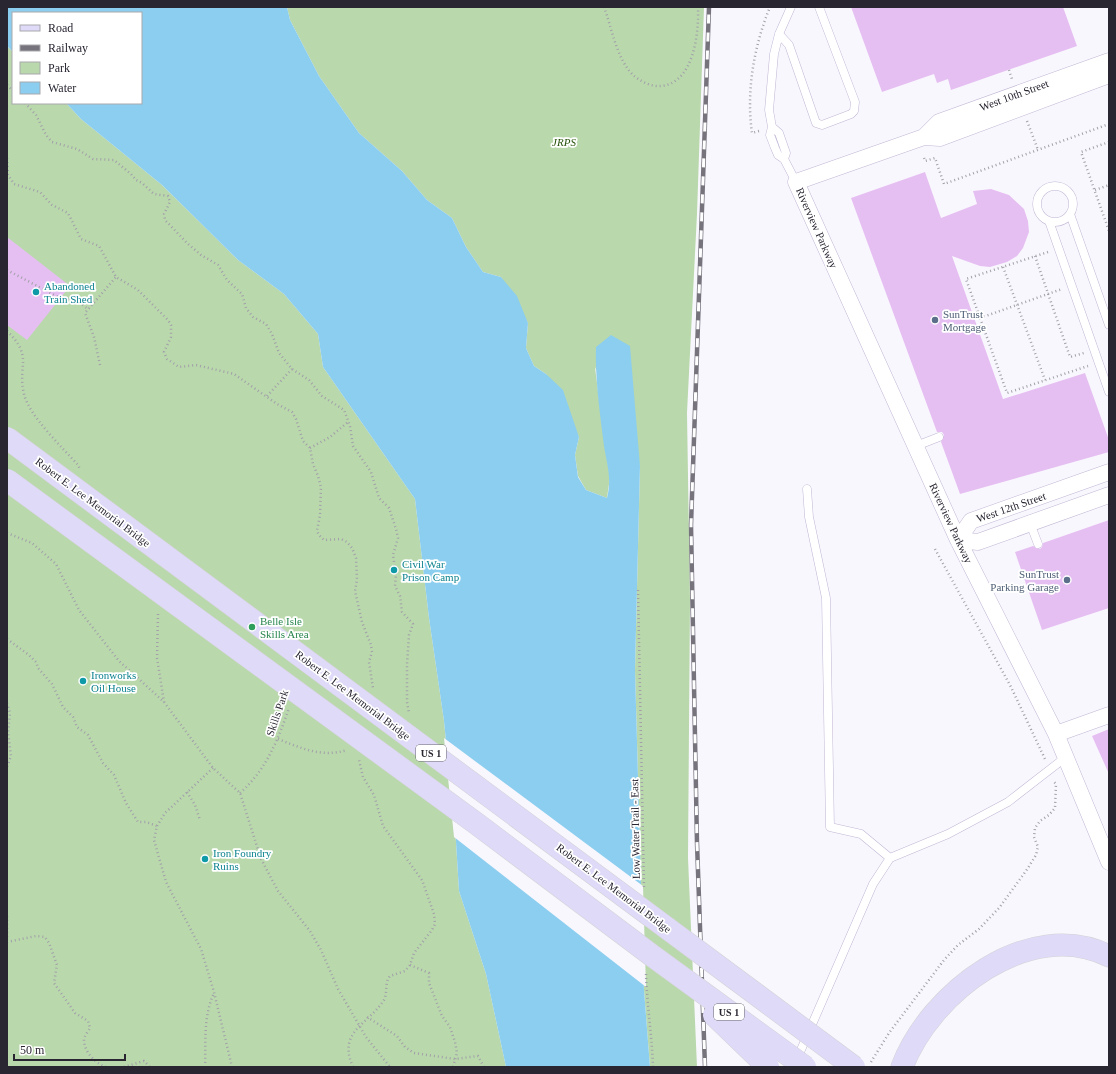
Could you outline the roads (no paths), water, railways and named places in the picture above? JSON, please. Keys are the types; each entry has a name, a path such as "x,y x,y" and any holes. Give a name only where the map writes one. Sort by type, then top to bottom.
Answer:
{"main road":[{"name":"Robert E. Lee Memorial Bridge","path":"7,438 854,1067"},
{"name":"US 1","path":"7,480 478,824 650,963 805,1067"},
{"path":"902,1067 915,1038 934,1013 957,990 984,970 1014,956 1045,947 1073,945 1088,948 1109,956"},
{"path":"650,963 768,1067"}],"street":[{"name":"West 10th Street","path":"924,137 939,122 1109,61"},
{"name":"West 10th Street","path":"796,182 924,137 940,138 1109,75"},
{"name":"Riverview Parkway","path":"796,182 958,540 1056,734 1109,862"},
{"name":"West 12th Street","path":"1109,472 971,521 958,540 978,542 1109,495"},
{"path":"1056,734 1109,715"}],"lane":[{"path":"791,7 779,34 774,54 769,110 772,127 770,135 778,154 784,159 796,182"},
{"path":"779,34 789,45 816,123 822,125 851,114 854,111 855,102 819,7"},
{"path":"1050,186 1062,187 1070,195 1073,206 1070,214 1062,221 1049,221 1040,215 1037,203 1041,193 1050,186"},
{"path":"1070,214 1109,325"},
{"path":"1049,221 1109,392"},
{"path":"916,446 939,437"},
{"path":"807,489 809,517 826,598 830,826 861,834 890,858"},
{"path":"1030,523 1038,544"},
{"path":"793,1067 873,884 890,858 948,834 1008,802 1066,757"}],"water":[{"path":"7,7 287,7 290,20 319,76 359,133 402,171 427,200 452,218 466,247 483,272 501,277 517,296 528,323 526,348 534,366 546,374 563,390 579,437 575,455 578,477 586,490 607,498 609,478 598,396 596,347 611,335 630,346 640,466 635,670 644,990 650,1067 506,1067 486,974 459,891 456,842 444,721 429,618 415,499 323,367 318,334 284,294 238,260 162,185 81,119 67,104 142,104 142,12 12,12 12,51 7,46"}],"railway":[{"path":"705,1067 697,843 691,525 709,7"}],"place":[{"name":"Abandoned Train Shed","path":"36,292"},
{"name":"SunTrust Mortgage","path":"935,320"},
{"name":"Civil War Prison Camp","path":"394,570"},
{"name":"SunTrust Parking Garage","path":"1067,580"},
{"name":"Belle Isle Skills Area","path":"252,627"},
{"name":"Ironworks Oil House","path":"83,681"},
{"name":"Iron Foundry Ruins","path":"205,859"}],"park label":[{"name":"JRPS","path":"564,142"}]}
